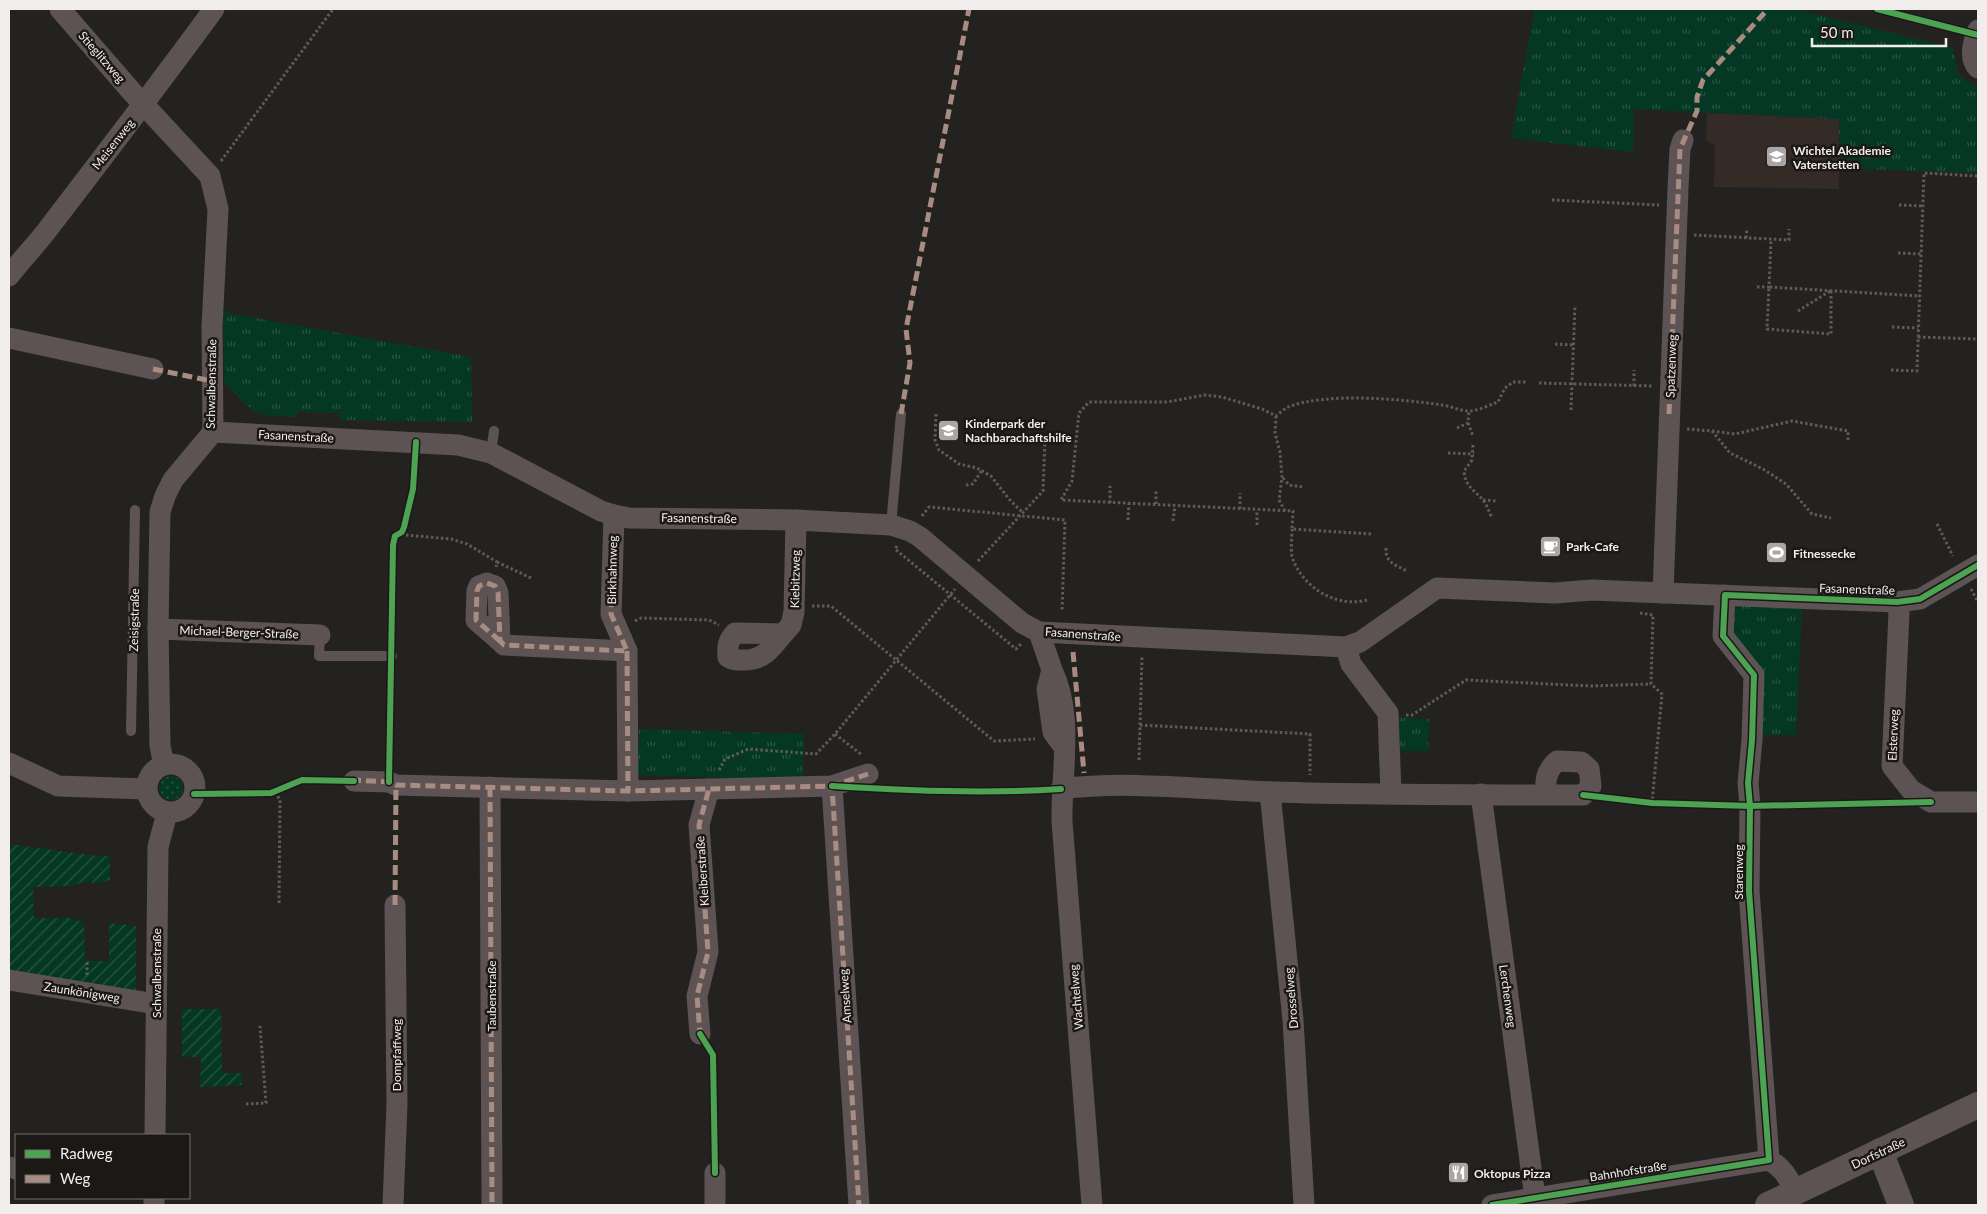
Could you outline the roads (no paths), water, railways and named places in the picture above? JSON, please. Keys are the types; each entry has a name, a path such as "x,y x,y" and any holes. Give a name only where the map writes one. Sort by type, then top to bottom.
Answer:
{"street":[{"name":"Stieglitzweg","path":"60,9 144,104"},
{"name":"Meisenweg","path":"9,276 31,252 214,9"},
{"path":"1978,30 1972,53 1974,64 1978,68"},
{"name":"Schwalbenstraße","path":"144,104 210,176 218,209 212,327 213,432 191,456 173,480 165,496 145,582 158,629 160,746 164,765"},
{"name":"Spatzenweg","path":"1663,593 1677,206 1680,149 1683,140"},
{"path":"9,338 152,369"},
{"name":"Fasanenstraße","path":"213,432 458,445 492,453 601,511 629,518 796,520 900,528 920,538 1036,631 1346,647 1360,642 1437,588 1555,593 1592,590 1897,602 1920,598 1978,565"},
{"name":"Birkhahnweg","path":"614,515 611,614 627,651 628,791"},
{"name":"Kiebitzweg","path":"783,634 735,632 729,639 727,646 728,656 734,661 757,660 766,654 791,625 794,606 796,520"},
{"name":"Starenweg","path":"1725,595 1722,636 1754,675 1752,740 1748,783 1749,891 1769,1160"},
{"name":"Elsterweg","path":"1897,602 1899,613 1892,766 1911,790 1931,802 1978,802"},
{"name":"Michael-Berger-Straße","path":"158,629 320,635"},
{"name":"Wachtelweg","path":"1036,631 1059,684 1066,728 1061,789 1062,822 1092,1205"},
{"path":"500,641 504,645 627,651"},
{"path":"1346,647 1351,664 1388,713 1391,793"},
{"path":"9,763 58,786 146,789"},
{"path":"164,765 176,765 190,773 195,789 194,797 184,810 167,813 153,805 148,799 146,789 149,776 154,770 164,765"},
{"path":"354,780 389,782 396,785 628,791 832,786 868,774"},
{"name":"Amselweg","path":"832,786 859,1205"},
{"path":"1061,789 1087,786 1140,786 1310,793 1546,795"},
{"name":"Taubenstraße","path":"490,787 492,1205"},
{"name":"Kleiberstraße","path":"700,1034 697,996 708,952 699,825 709,789"},
{"name":"Drosselweg","path":"1270,792 1294,1020 1304,1205"},
{"name":"Lerchenweg","path":"1481,794 1535,1198"},
{"name":"Schwalbenstraße","path":"154,1134 158,847 167,813"},
{"name":"Dompfaffweg","path":"393,1205 396,1104 395,905"},
{"name":"Zaunkönigweg","path":"9,980 156,1004"},
{"name":"Dorfstraße","path":"1780,1199 1978,1105"},
{"path":"1880,1151 1901,1205"},
{"path":"1769,1160 1785,1172 1780,1199"},
{"name":"Bahnhofstraße","path":"1492,1205 1535,1198 1560,1199 1769,1160"},
{"path":"715,1173 715,1205"}],"lane":[{"path":"900,528 901,414"},
{"path":"492,453 494,432"},
{"name":"Zeisigstraße","path":"132,731 145,582 135,510"},
{"path":"320,635 319,656 392,656"}],"place":[{"name":"Wichtel Akademie Vaterstetten","path":"1777,157"},
{"name":"Kinderpark der Nachbarachaftshilfe","path":"949,430"},
{"name":"Park-Cafe","path":"1550,546"},
{"name":"Fitnessecke","path":"1777,553"},
{"name":"Oktopus Pizza","path":"1458,1173"}]}
